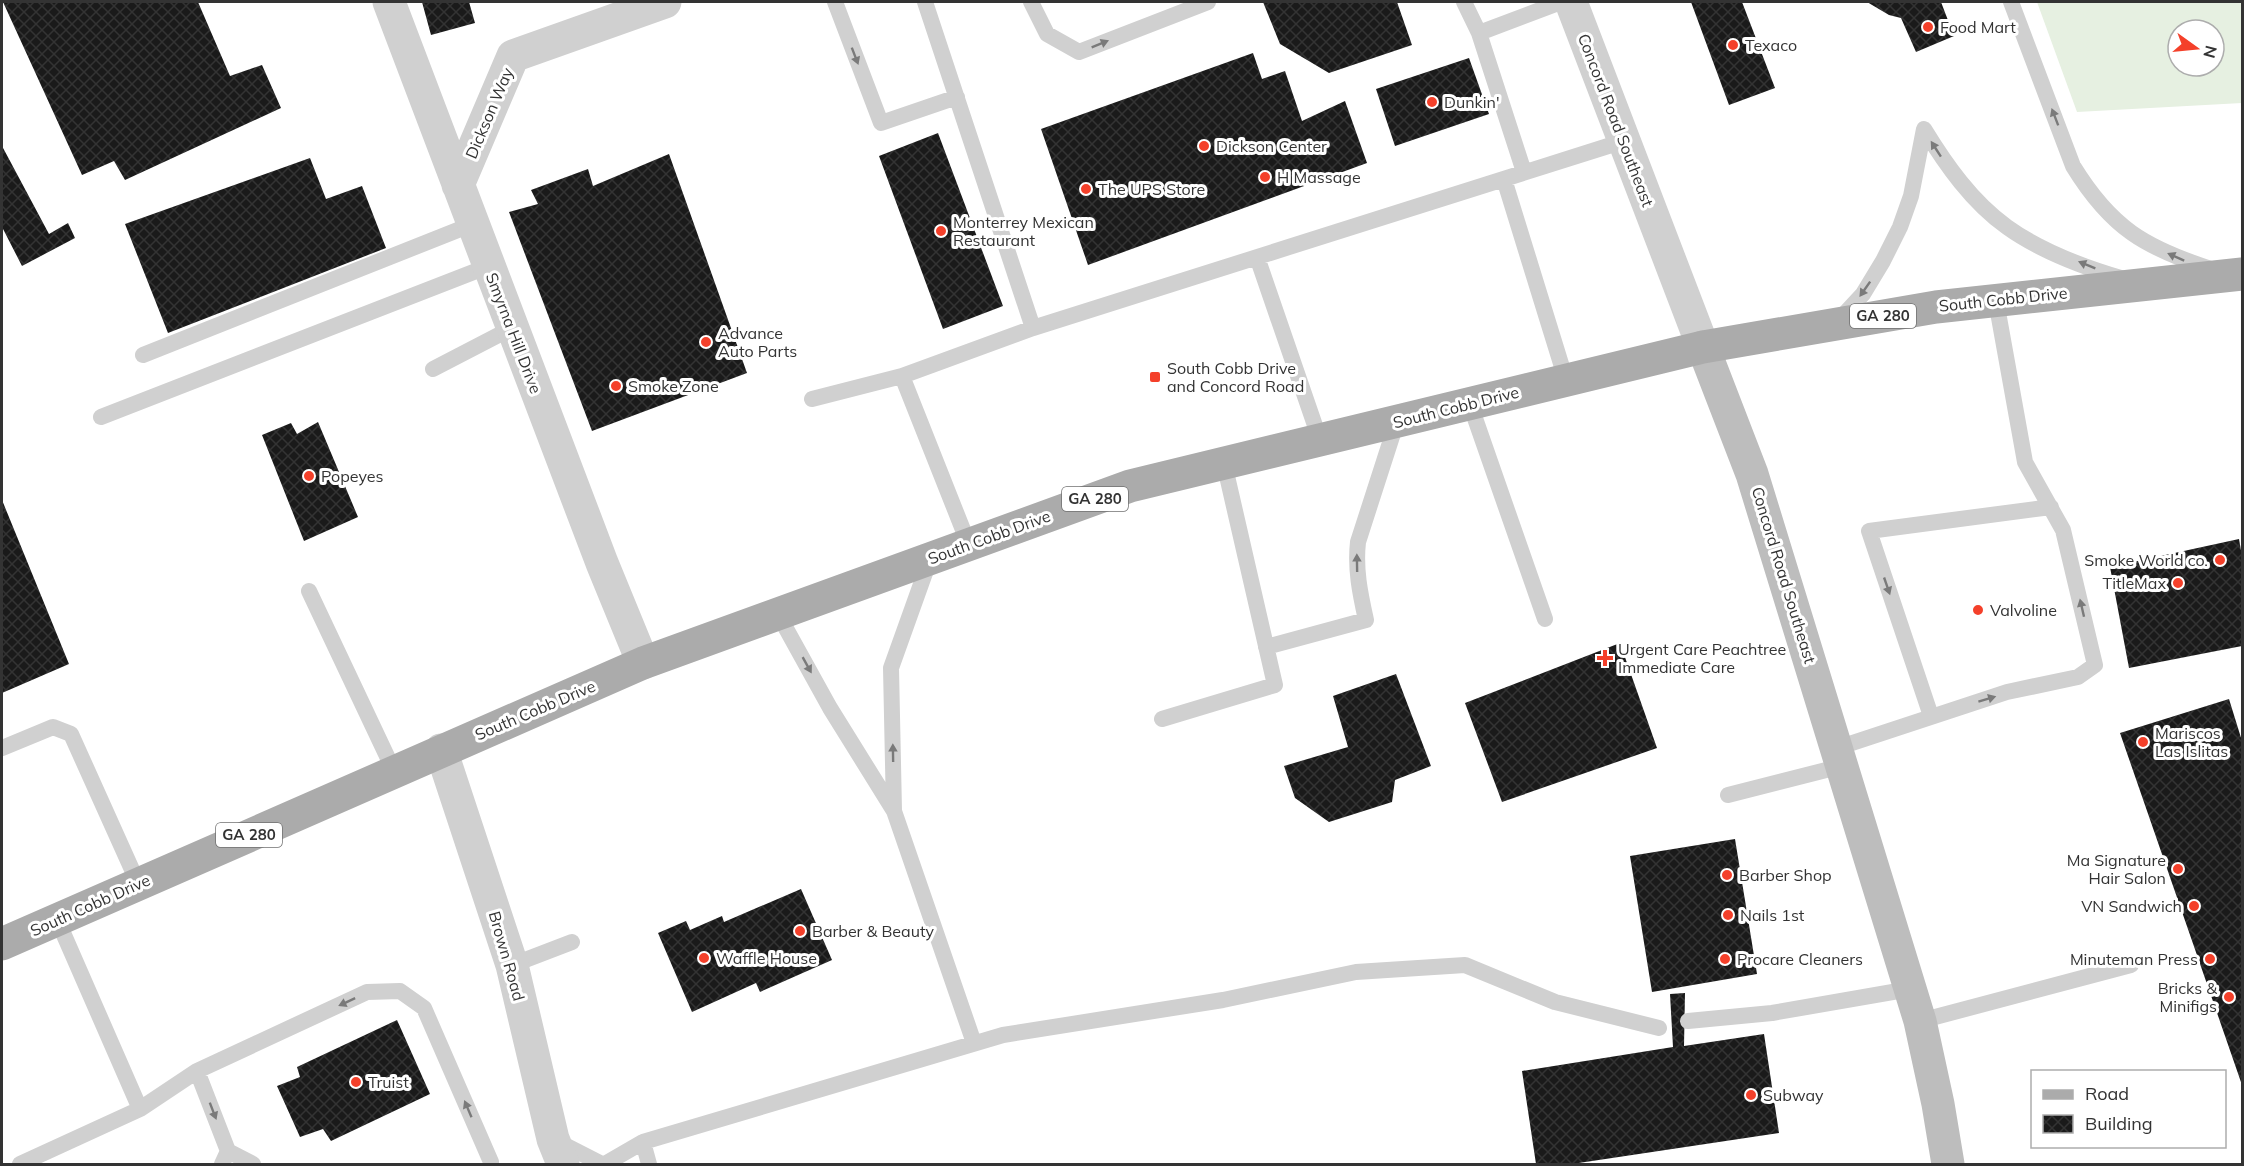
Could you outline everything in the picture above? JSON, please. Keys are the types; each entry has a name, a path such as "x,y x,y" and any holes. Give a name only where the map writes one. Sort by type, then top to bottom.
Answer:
{"main road":[{"name":"South Cobb Drive","path":"2,944 643,663 1130,486 1702,347 1936,307 2237,275"},
{"name":"Concord Road Southeast","path":"1702,347 1752,474 1920,1021 1948,1164"}],"street":[{"name":"Smyrna Hill Drive","path":"389,2 602,563 643,663"},
{"name":"Dickson Way","path":"458,185 513,56 665,2"},
{"name":"Concord Road Southeast","path":"1571,2 1702,347"},
{"name":"Brown Road","path":"441,750 512,965 558,1152"}],"lane":[{"path":"835,2 881,123 957,97"},
{"path":"925,2 1033,328"},
{"path":"1031,2 1047,34 1079,52 1208,2"},
{"path":"1464,2 1479,33 1524,172"},
{"path":"1479,33 1561,2"},
{"path":"2011,2 2073,166 2108,214 2140,240 2181,260 2237,275"},
{"path":"1835,324 1863,294 1900,227 1911,196 1924,129 1948,168 2004,225 2027,241 2112,276 2142,285"},
{"path":"812,399 902,376 1033,328 1624,141"},
{"path":"1503,179 1566,380"},
{"path":"143,355 473,224"},
{"path":"1257,257 1320,440"},
{"path":"101,417 489,266"},
{"path":"1728,795 1839,757 1932,716 2007,692 2078,677 2095,665 2063,530 2025,462 1996,301"},
{"path":"433,369 512,328"},
{"path":"902,376 969,545"},
{"path":"1470,404 1545,619"},
{"path":"1266,647 1366,620 1358,585 1356,558 1358,542 1397,421"},
{"path":"1162,719 1275,685 1224,463"},
{"path":"1932,716 1869,531 2051,507"},
{"path":"894,812 891,668 930,559"},
{"path":"309,591 394,771"},
{"path":"778,614 830,708 894,812 974,1043"},
{"path":"2,748 53,727 71,734 138,884"},
{"path":"57,919 140,1109"},
{"path":"512,965 572,942"},
{"path":"558,1152 604,1164 643,1142 1003,1035 1223,1000 1356,972 1466,965 1555,1002 1659,1028"},
{"path":"1920,1021 2132,965"},
{"path":"1688,1021 1772,1013 1910,989"},
{"path":"20,1164 140,1109 197,1071 368,992 400,990 424,1008 491,1162"},
{"path":"197,1071 225,1157 253,1164"},
{"path":"643,1142 649,1164"}],"green space":[{"path":"2037,2 2242,2 2242,103 2077,112"}],"building":[{"path":"3,2 198,2 230,76 262,65 281,108 125,180 114,161 82,175"},
{"path":"422,2 469,2 475,23 431,35"},
{"path":"1263,2 1397,2 1412,45 1329,73 1280,44"},
{"name":"Texaco","path":"1691,2 1742,2 1775,88 1729,105"},
{"name":"Food Mart","path":"1867,2 1941,2 1954,36 1916,52 1901,18 1889,15"},
{"name":"Dickson Center","path":"1253,53 1262,79 1285,71 1302,121 1345,101 1367,163 1088,265 1041,129"},
{"name":"Dunkin'","path":"1469,58 1489,114 1395,146 1376,89"},
{"name":"Monterrey Mexican Restaurant","path":"938,133 1003,306 943,329 879,156"},
{"path":"2,146 49,234 68,223 75,238 22,266 2,227"},
{"path":"669,154 747,373 592,431 509,212 538,204 531,190 588,169 593,186"},
{"path":"310,158 326,199 362,186 386,248 168,333 125,224"},
{"name":"Popeyes","path":"318,422 358,517 304,541 262,435 291,423 297,434"},
{"path":"2,500 69,664 2,693"},
{"path":"2239,539 2242,556 2242,646 2129,668 2110,567"},
{"path":"1620,643 1657,748 1502,802 1465,703"},
{"path":"1396,674 1431,766 1395,780 1392,802 1329,822 1295,798 1284,766 1348,747 1333,696"},
{"path":"2229,699 2242,741 2242,1085 2120,733"},
{"path":"1735,839 1757,974 1652,992 1630,856"},
{"path":"801,889 832,960 760,992 756,983 692,1012 658,933 686,921 690,930 722,916 724,922"},
{"path":"1685,993 1684,1046 1764,1034 1779,1133 1572,1164 1536,1164 1522,1071 1673,1047 1670,994"},
{"name":"Truist","path":"397,1020 430,1094 331,1141 323,1129 300,1137 277,1086 300,1077 297,1067"}],"place":[{"name":"Food Mart","path":"1928,27"},
{"name":"Texaco","path":"1733,45"},
{"name":"Dunkin'","path":"1432,102"},
{"name":"Dickson Center","path":"1204,146"},
{"name":"H Massage","path":"1265,177"},
{"name":"The UPS Store","path":"1086,189"},
{"name":"Monterrey Mexican Restaurant","path":"941,231"},
{"name":"Advance Auto Parts","path":"706,342"},
{"name":"South Cobb Drive and Concord Road","path":"1155,377"},
{"name":"Smoke Zone","path":"616,386"},
{"name":"Popeyes","path":"309,476"},
{"name":"Smoke World co.","path":"2220,560"},
{"name":"TitleMax","path":"2178,583"},
{"name":"Valvoline","path":"1978,610"},
{"name":"Urgent Care Peachtree Immediate Care","path":"1605,658"},
{"name":"Mariscos Las Islitas","path":"2143,742"},
{"name":"Ma Signature Hair Salon","path":"2178,869"},
{"name":"Barber Shop","path":"1727,875"},
{"name":"VN Sandwich","path":"2194,906"},
{"name":"Nails 1st","path":"1728,915"},
{"name":"Barber & Beauty","path":"800,931"},
{"name":"Waffle House","path":"704,958"},
{"name":"Procare Cleaners","path":"1725,959"},
{"name":"Minuteman Press","path":"2210,959"},
{"name":"Bricks & Minifigs","path":"2229,997"},
{"name":"Truist","path":"356,1082"},
{"name":"Subway","path":"1751,1095"}]}
